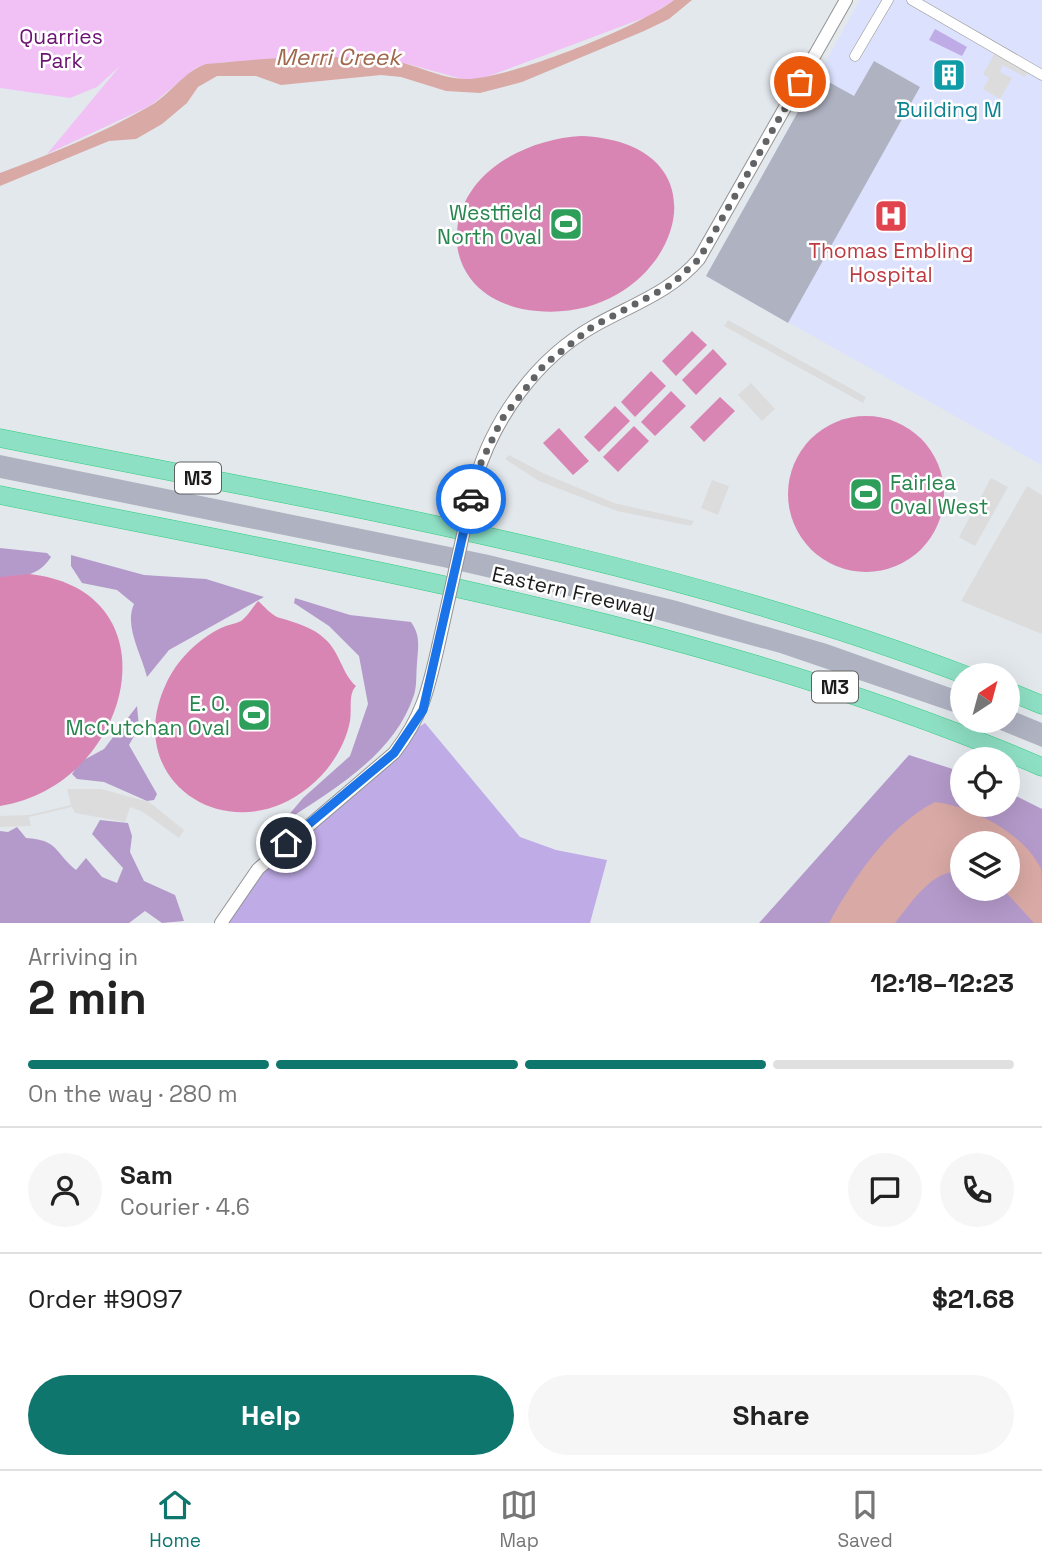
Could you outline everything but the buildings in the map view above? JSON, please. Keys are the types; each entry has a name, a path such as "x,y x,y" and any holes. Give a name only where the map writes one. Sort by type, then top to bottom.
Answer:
{"highway":[{"name":"Eastern Freeway","path":"0,438 396,518 625,569 804,620 950,670"},
{"name":"Eastern Freeway","path":"0,495 379,571 623,626 846,691 941,725 1042,766"},
{"path":"1020,696 1042,705"}],"street":[{"path":"221,923 258,869 394,753 411,732 423,710 475,481 502,419 544,365 592,327 671,285 699,259 846,0"},
{"path":"855,56 888,0"},
{"path":"912,0 1042,75"}],"shaded area":[{"name":"Thomas Embling Hospital","path":"860,0 1042,0 1042,465 706,276"},
{"path":"935,29 967,47 962,56 929,40"},
{"path":"999,46 1042,69 1042,80 1028,72 1025,77 1003,65 1000,72 1012,78 1000,99 983,89 989,78 983,74"},
{"path":"874,61 920,87 788,323 706,276 818,76 854,96"},
{"name":"Westfield North Oval","path":"581,136 631,146 661,168 674,198 670,231 653,263 624,290 585,308 537,311 511,306 481,290 463,266 457,238 462,210 471,191 501,162 540,144"},
{"path":"728,320 866,397 863,403 724,326"},
{"path":"692,331 707,345 676,376 662,361"},
{"path":"713,349 727,364 696,395 682,380"},
{"path":"651,371 666,386 635,417 621,402"},
{"path":"751,383 775,409 762,421 738,395"},
{"path":"671,391 686,406 655,436 641,422"},
{"path":"720,397 735,411 704,442 690,427"},
{"path":"615,406 630,421 599,452 584,437"},
{"name":"Fairlea Oval West","path":"866,416 896,422 921,439 938,464 944,494 938,524 921,549 896,566 866,572 836,566 811,549 794,524 788,494 794,464 811,439 836,422"},
{"path":"634,426 649,441 618,472 603,457"},
{"path":"559,428 589,461 573,475 543,443"},
{"path":"0,455 489,555 677,601 827,644 950,688 950,711 780,653 578,598 443,567 0,478"},
{"path":"509,455 545,474 614,503 694,521 691,526 617,511 539,481 505,459"},
{"path":"991,478 1008,487 975,546 959,537"},
{"path":"712,480 729,486 718,515 701,508"},
{"path":"1027,486 1042,495 1042,634 961,601"},
{"path":"0,548 47,553 51,557 35,572 0,580"},
{"path":"71,555 144,575 206,579 264,597 169,650 147,677 132,630 131,612 134,604 117,590 82,583 71,566"},
{"path":"29,574 76,588 106,614 121,649 121,688 107,728 82,763 46,791 0,806 0,577"},
{"path":"295,598 350,615 411,622 418,642 416,684 405,717 376,754 340,785 281,824 303,798 350,756 368,704 359,656 329,626 294,603"},
{"name":"E. O. McCutchan Oval","path":"258,601 277,617 310,628 330,644 356,686 351,697 350,721 335,758 309,787 278,805 247,812 217,809 191,797 170,777 158,751 156,719 166,684 182,659 212,633 241,621"},
{"path":"137,706 139,727 129,745 157,794 154,800 147,801 104,782 77,779 72,774 80,762 104,749"},
{"path":"1020,714 1042,723 1042,747 1008,733 1020,733"},
{"path":"425,723 520,837 556,850 607,860 590,923 221,923 237,896 411,732"},
{"path":"909,755 950,768 950,817 1020,817 1020,798 1042,809 1042,923 759,923"},
{"path":"67,789 101,789 149,802 184,830 179,838 143,812 130,807 125,822 75,813 72,807 29,817 31,826 0,827 0,816 29,815 71,805"},
{"path":"100,820 128,823 132,836 130,852 144,881 175,895 184,921 162,923 145,911 129,923 0,923 0,831 8,832 17,827 26,838 51,844 76,870 86,858 102,877 117,883 123,868 92,834"}],"green space":[{"name":"Quarries Park","path":"0,0 674,0 649,16 481,79 462,79 408,64 364,58 225,62 197,67 150,106 47,154 120,66 97,87 70,98 0,88"}],"water":[{"name":"Merri Creek","path":"674,0 692,0 669,19 644,31 522,82 480,93 446,91 401,77 381,75 281,85 256,76 217,76 198,87 187,103 162,124 136,139 109,141 0,186 0,173 132,116 157,101 190,72 206,64 297,57 366,58 398,62 456,78 486,77 573,50 633,24"},
{"path":"935,802 950,805 950,817 982,817 1007,831 950,831 950,872 924,888 895,923 829,923 861,871 887,839 918,812"},
{"path":"1020,841 1041,869 1042,923 1034,923 1014,901 1020,901"}],"way so far":[{"path":"471,499 479,467 493,436 511,404 529,380 575,338 671,285 699,259 800,82"}],"place":[{"name":"Building M","path":"949,75"},
{"name":"Thomas Embling Hospital","path":"891,216"},
{"name":"Westfield North Oval","path":"566,224"},
{"name":"Fairlea Oval West","path":"866,494"},
{"name":"E. O. McCutchan Oval","path":"254,715"}],"route":[{"path":"286,843 394,753 411,732 423,710 471,499"}]}
